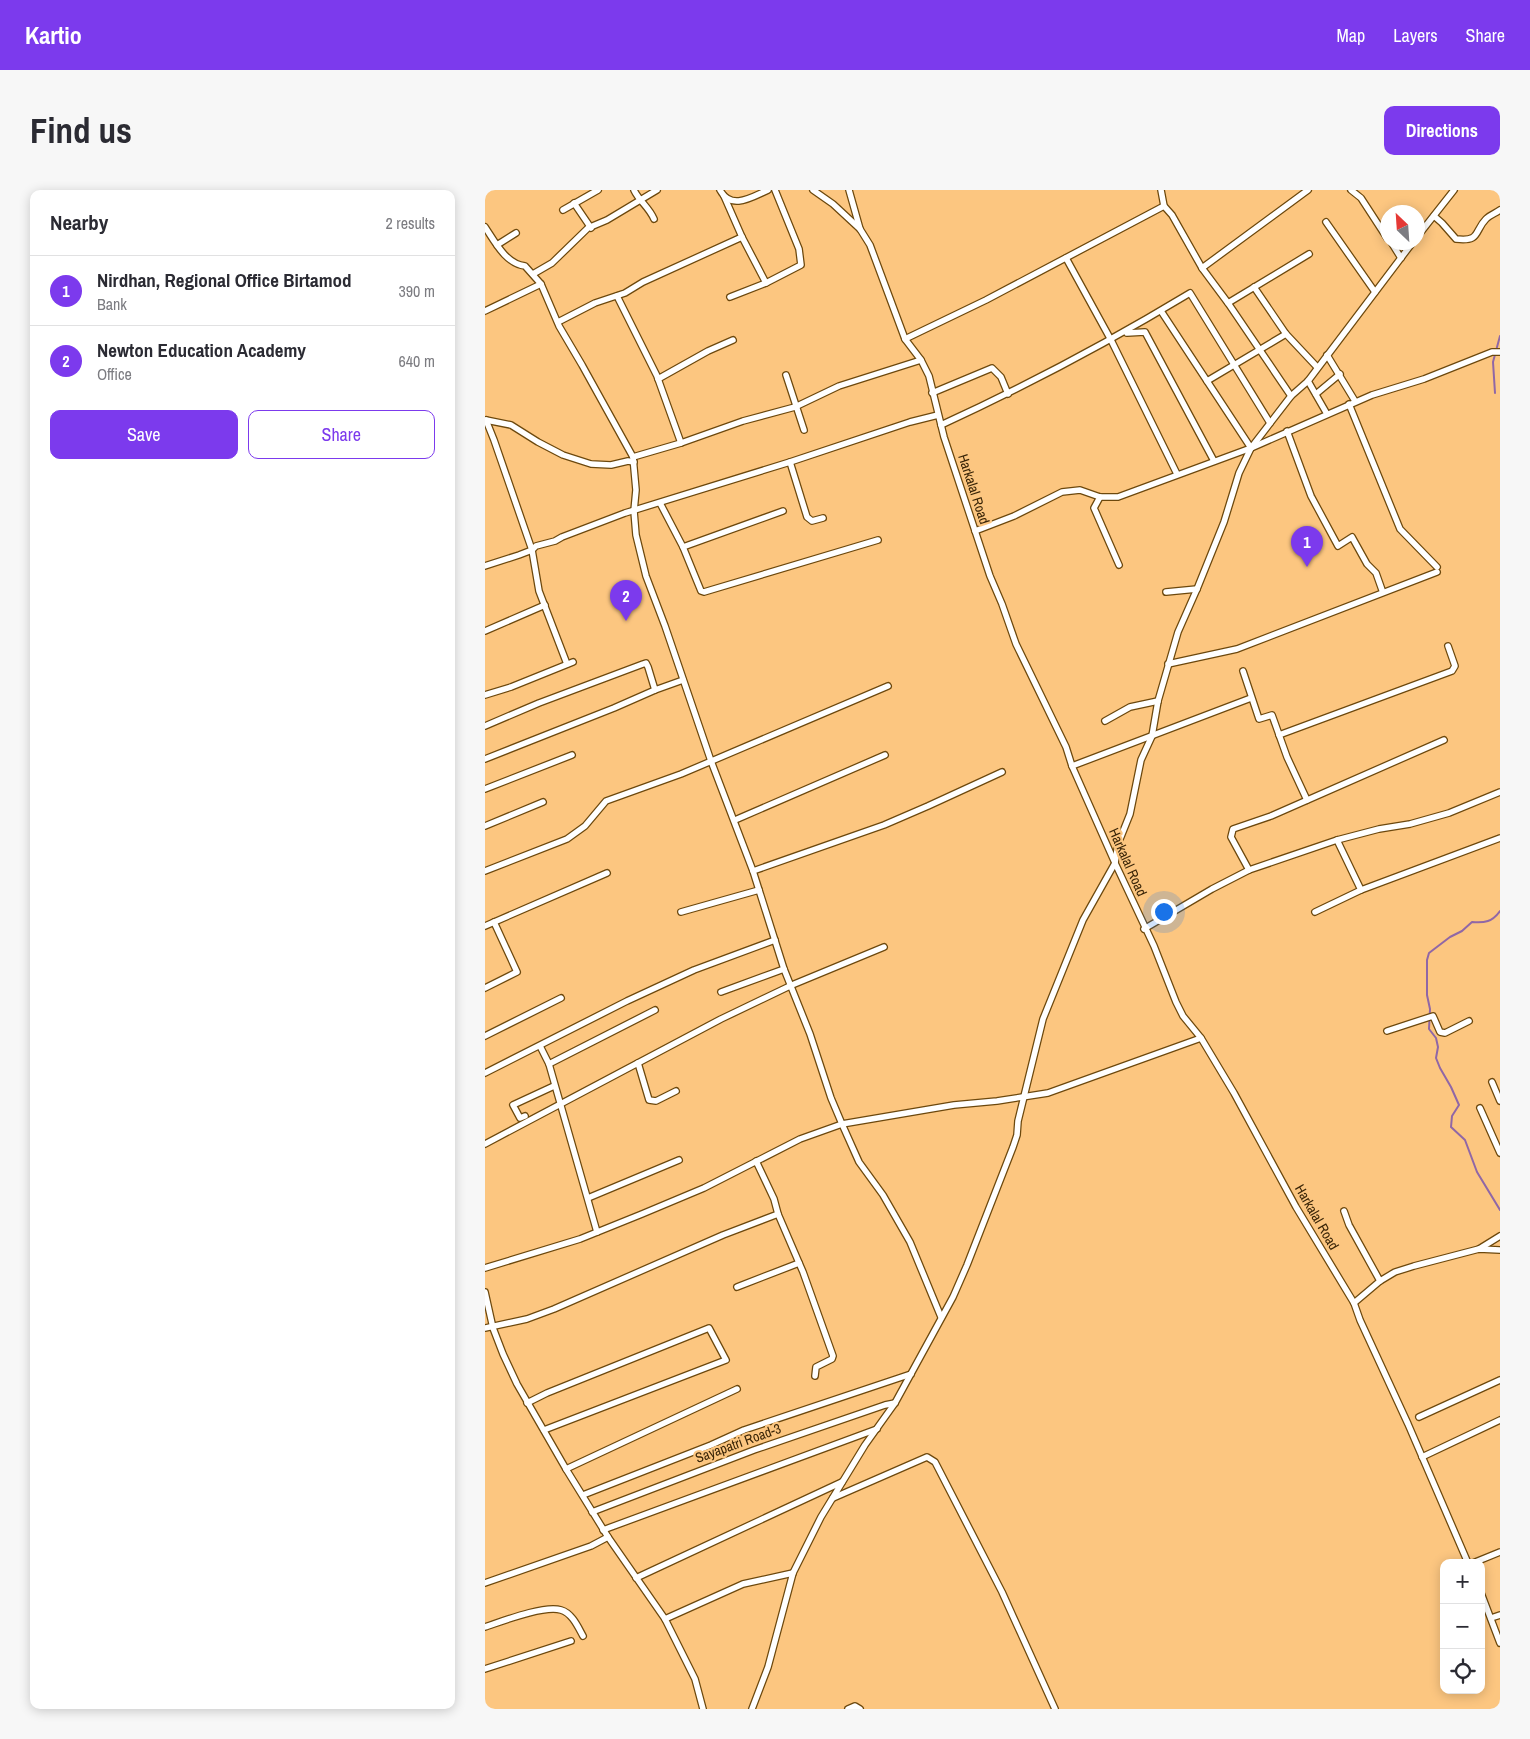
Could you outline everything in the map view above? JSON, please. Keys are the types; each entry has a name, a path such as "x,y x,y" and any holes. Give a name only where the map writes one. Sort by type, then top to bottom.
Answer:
{"street":[{"path":"563,210 598,190"},
{"path":"634,190 649,208 654,219"},
{"path":"533,274 552,263 588,228 657,190"},
{"path":"723,192 729,199 740,202 768,190"},
{"path":"730,298 766,283 801,265 799,249 775,190"},
{"name":"Harkalal Road","path":"813,190 833,204 860,229 870,245 905,339 921,360 929,376 938,415 975,532 1016,644 1065,747 1115,864 1154,946 1176,1002 1183,1016 1201,1038 1234,1093 1296,1207 1354,1304 1466,1559"},
{"path":"849,190 860,229"},
{"path":"1161,190 1165,206 1202,268 1229,303 1291,396"},
{"path":"1202,268 1308,190"},
{"path":"1351,190 1361,198 1380,227"},
{"path":"1425,227 1454,190"},
{"path":"723,192 742,236 766,283"},
{"path":"575,203 591,228"},
{"path":"905,339 986,300 1165,206"},
{"path":"1434,216 1456,239 1467,240 1476,236 1485,220 1500,210"},
{"path":"1326,222 1375,292"},
{"path":"485,227 508,258 519,266 525,266 541,284 559,326 582,364 633,459 636,490 634,511 636,535 646,576 711,761 753,871 784,969 841,1124 859,1162 888,1203 910,1242 941,1317"},
{"path":"497,245 516,233"},
{"path":"558,322 595,302 617,296 742,236"},
{"path":"1396,250 1401,258"},
{"path":"752,1709 768,1667 793,1573 821,1517 842,1482 865,1445 895,1403 953,1297 967,1265 1013,1147 1043,1019 1083,920 1115,864 1118,844 1130,814 1141,760 1152,736 1158,701 1178,632 1224,522 1239,473 1251,448 1291,396 1308,381 1407,250"},
{"path":"1229,303 1309,254"},
{"path":"1066,258 1111,340 1177,474"},
{"path":"485,311 541,284"},
{"path":"1254,287 1286,334 1317,367"},
{"path":"941,425 1008,394 1125,333 1190,293 1271,423"},
{"path":"617,296 658,379 681,443"},
{"path":"1161,311 1251,448"},
{"path":"1125,333 1145,332 1214,462"},
{"path":"1207,381 1286,334"},
{"path":"658,379 708,351 733,340"},
{"path":"975,532 1015,516 1062,492 1080,490 1100,497 1118,497 1251,448 1372,394 1424,379 1492,352 1500,352"},
{"path":"1168,664 1237,649 1437,570 1400,529 1340,374 1327,354"},
{"path":"485,695 511,687 570,663 539,591 532,550 486,420 511,425 537,442 563,455 591,464 611,465 628,461 721,428 795,407 839,386 921,360"},
{"path":"932,393 992,368 1001,377 1008,394"},
{"path":"1316,394 1340,374"},
{"path":"786,375 804,430"},
{"path":"1308,381 1327,414"},
{"path":"485,566 634,511 910,422 938,415"},
{"path":"1287,431 1311,496 1338,546 1352,537 1367,564 1376,573 1382,590"},
{"path":"790,462 807,516 812,521 823,518"},
{"path":"1100,497 1094,508 1119,565"},
{"path":"660,503 683,546 701,591 704,592 878,540"},
{"path":"683,546 783,512"},
{"path":"1166,592 1197,590"},
{"path":"485,631 545,605"},
{"path":"1279,735 1451,671 1455,666 1448,646"},
{"path":"485,726 561,695 646,664 655,690"},
{"path":"1243,672 1259,718 1273,715 1287,757 1307,800"},
{"path":"485,759 683,680"},
{"path":"485,871 567,839 585,826 606,801 681,774 888,686"},
{"path":"1072,766 1251,698"},
{"path":"1105,721 1130,707 1158,701"},
{"path":"1249,870 1231,837 1233,829 1271,816 1444,740"},
{"path":"485,789 572,755"},
{"path":"735,820 885,755"},
{"path":"753,871 884,825 1002,772"},
{"path":"1144,928 1249,870 1337,840 1379,829 1410,824 1449,813 1500,792"},
{"path":"485,826 543,802"},
{"path":"1315,912 1361,890 1500,838"},
{"path":"1337,840 1361,890"},
{"path":"485,926 607,873"},
{"path":"681,912 759,890"},
{"path":"485,988 517,972 493,922"},
{"path":"485,1073 627,1001 694,970 775,940"},
{"path":"485,1144 791,985 884,947"},
{"path":"721,992 784,969"},
{"path":"485,1036 561,998"},
{"path":"549,1064 655,1010"},
{"path":"1387,1031 1433,1016 1440,1032 1445,1034 1469,1021"},
{"path":"485,1268 547,1250 597,1232 704,1188 800,1139 841,1124 955,1105 1047,1093 1201,1038"},
{"path":"540,1046 549,1064 597,1232"},
{"path":"638,1063 649,1100 656,1101 676,1091"},
{"path":"1492,1082 1500,1101"},
{"path":"525,1116 520,1118 513,1105 554,1086"},
{"path":"1481,1108 1500,1153"},
{"path":"588,1198 679,1160"},
{"path":"756,1162 774,1199 778,1214 799,1263 833,1356 832,1359 816,1367 815,1376"},
{"path":"1344,1211 1349,1225 1380,1281"},
{"path":"485,1328 493,1328 554,1310 723,1235 778,1214"},
{"path":"1354,1304 1380,1281 1395,1272 1479,1249 1500,1236"},
{"path":"1479,1249 1500,1250"},
{"path":"737,1287 799,1263"},
{"path":"485,1292 493,1328 503,1354 527,1403 603,1530 665,1619 695,1679 703,1709"},
{"path":"527,1403 709,1328 726,1360 544,1430"},
{"path":"583,1495 711,1445 744,1430 911,1374"},
{"path":"1419,1417 1500,1380"},
{"path":"565,1468 737,1389"},
{"name":"Sayapatri Road-3","path":"592,1512 754,1450 895,1403"},
{"path":"1422,1457 1500,1420"},
{"path":"603,1530 877,1428"},
{"path":"833,1498 927,1457 931,1458 1002,1592 1055,1709"},
{"path":"636,1578 842,1482"},
{"path":"485,1583 591,1546 608,1537"},
{"path":"1483,1559 1500,1552"},
{"path":"665,1619 743,1584 793,1573"},
{"path":"1485,1603 1500,1643"},
{"path":"485,1626 542,1609 562,1610 574,1620 583,1636"},
{"path":"1491,1618 1500,1615"},
{"path":"485,1669 571,1641"},
{"path":"848,1709 855,1706 860,1709"}],"waterway":[{"path":"1495,393 1493,362 1500,336"},
{"path":"1500,911 1494,918 1488,921 1472,922 1429,953 1427,960 1427,995 1430,1009 1429,1029 1436,1038 1438,1047 1436,1058 1459,1105 1452,1116 1451,1127 1465,1140 1477,1172 1500,1210"}],"place":[{"name":"Nirdhan, Regional Office Birtamod","path":"1307,567"},
{"name":"Newton Education Academy","path":"626,621"}]}
